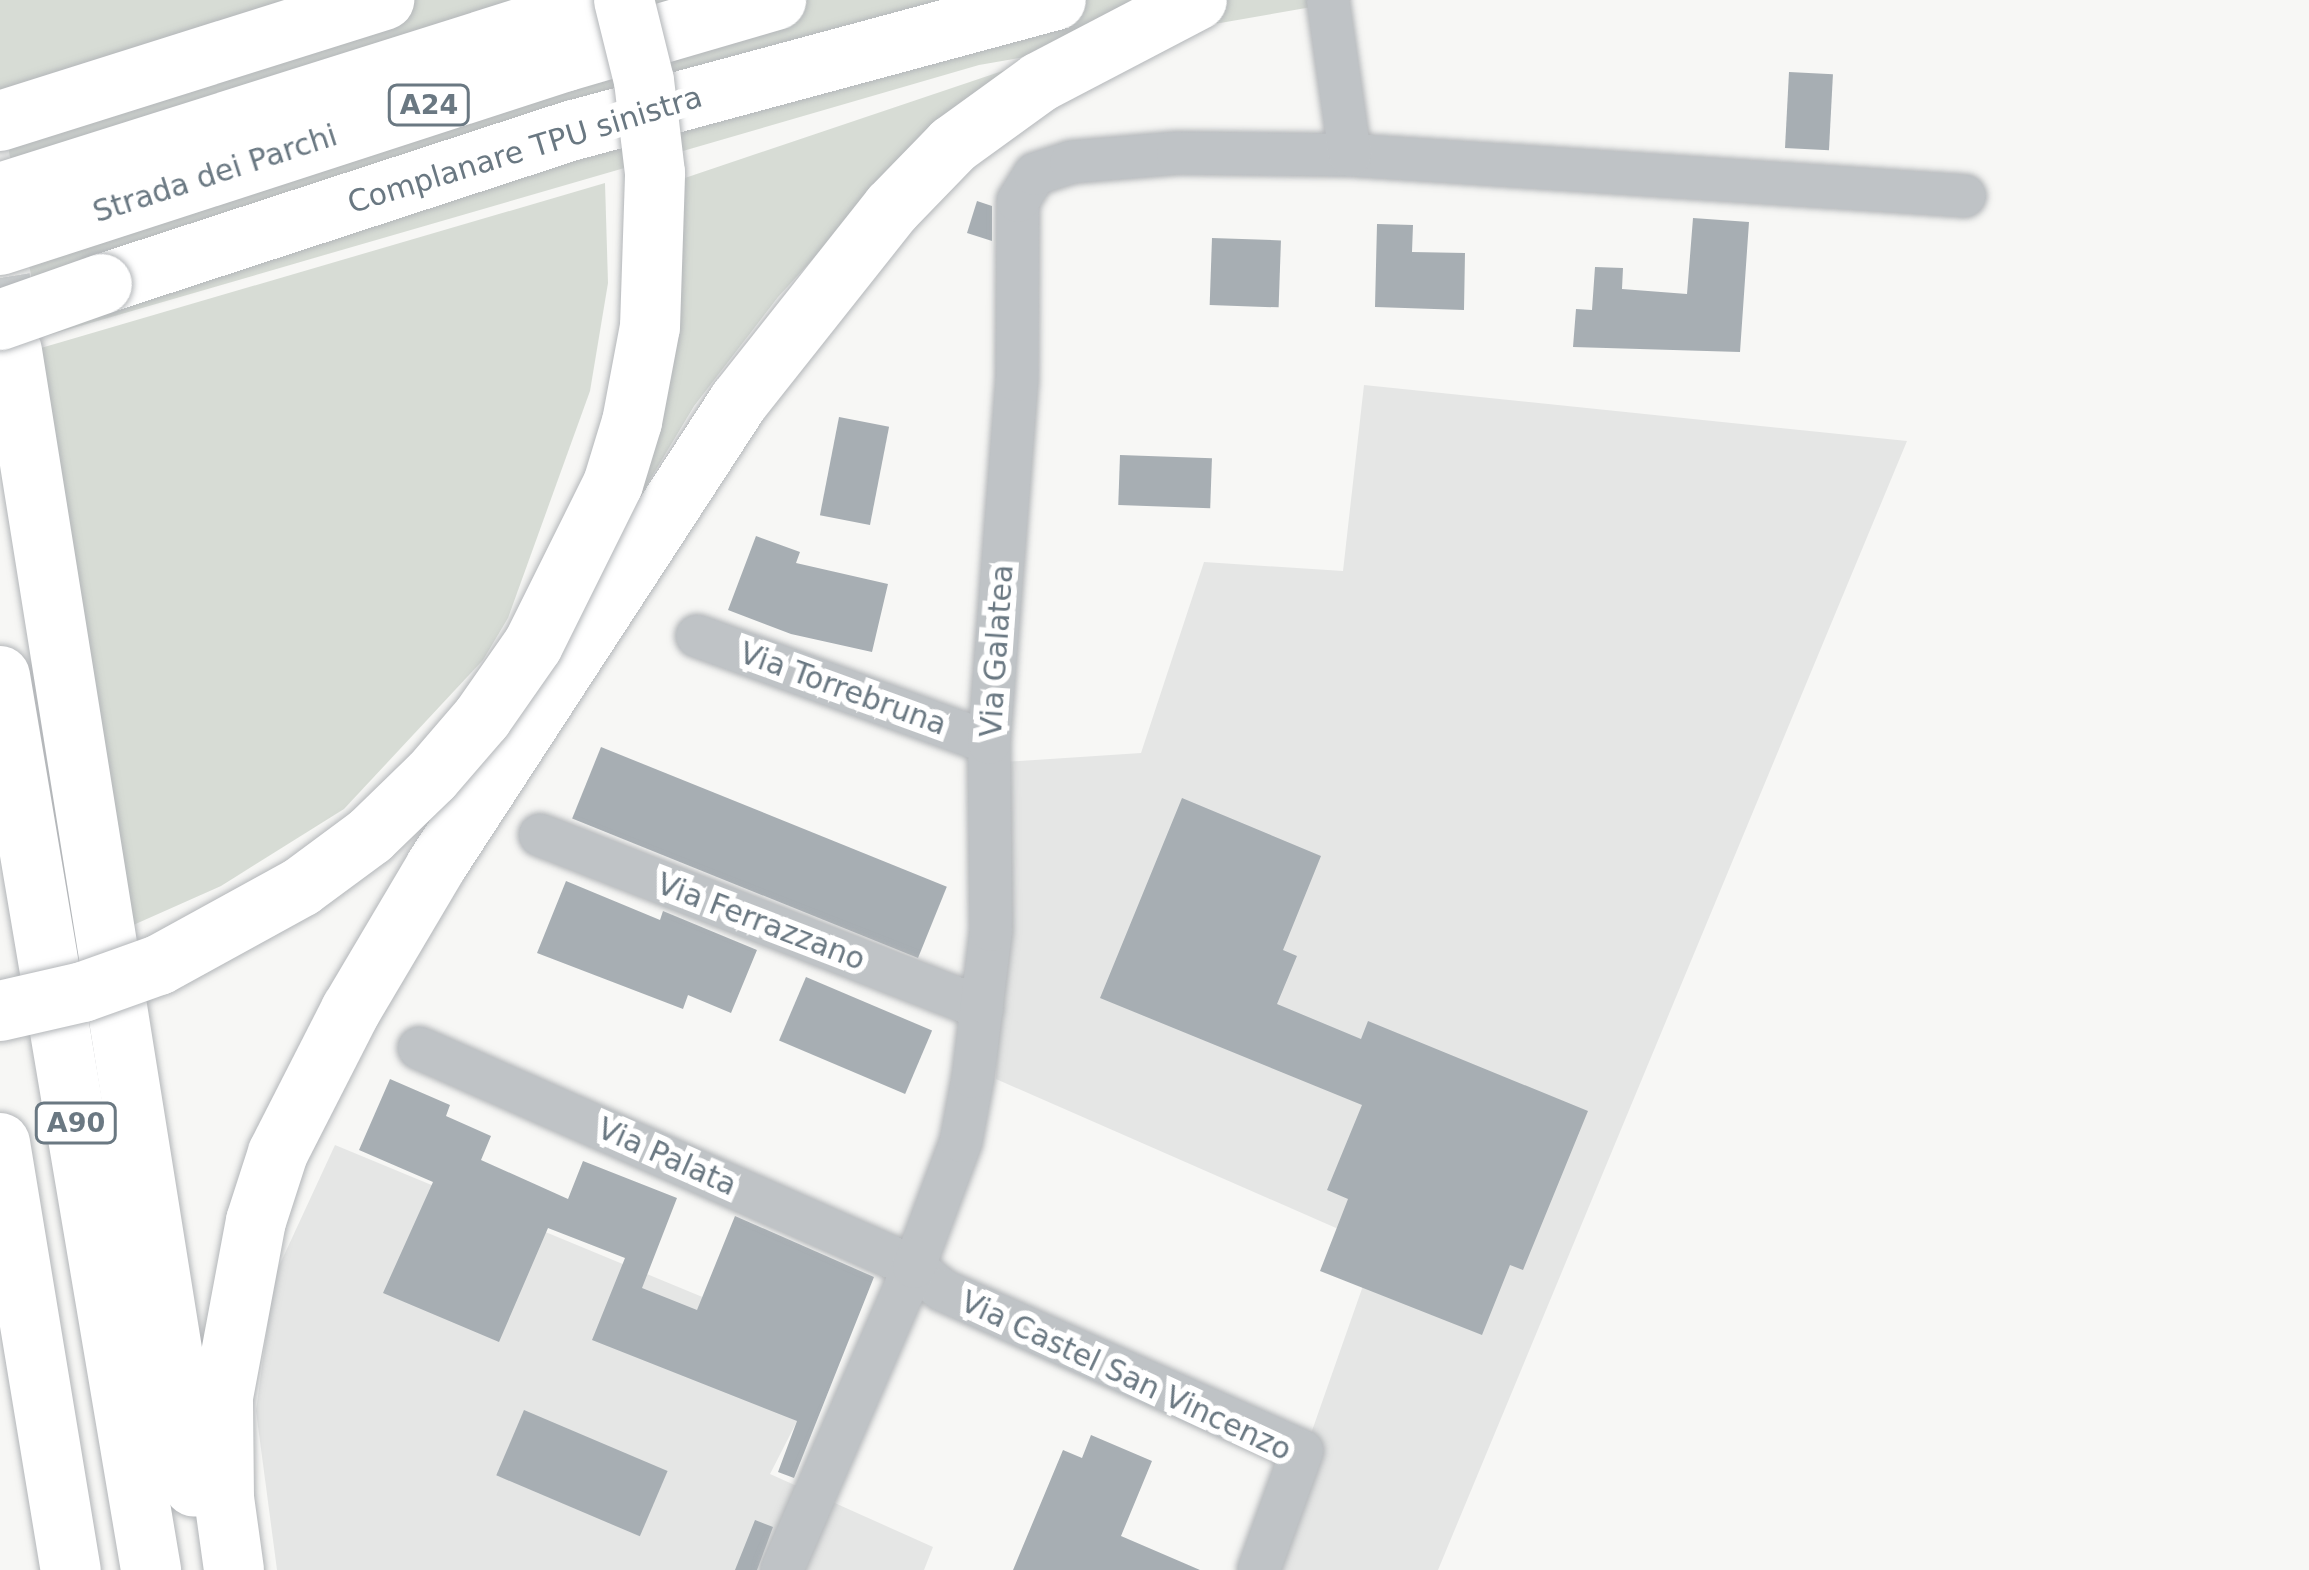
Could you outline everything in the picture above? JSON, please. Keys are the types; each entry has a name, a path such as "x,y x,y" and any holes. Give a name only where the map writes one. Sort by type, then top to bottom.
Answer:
{"highway":[{"path":"93,93 156,48 268,0"},
{"path":"0,122 384,0"},
{"name":"Strada dei Parchi","path":"0,245 83,190 611,0"},
{"path":"0,1011 83,992 159,965 302,887 370,836 432,776 482,718 533,645 613,484 632,422 650,327 656,173 644,81 624,0"},
{"name":"Strada dei Parchi","path":"0,193 83,190 776,0"},
{"name":"Complanare TPU sinistra","path":"6,335 102,284 574,130 1056,0"},
{"path":"234,1570 224,1498 223,1397 256,1220 299,1112 436,866 739,401 892,208 953,145 1040,82 1197,0"},
{"path":"6,335 207,1570"},
{"name":"A90","path":"0,676 151,1570"},
{"name":"A90","path":"0,1143 71,1570"}],"street":[{"path":"1329,7 1350,155"},
{"name":"Via Galatea","path":"782,1570 914,1267 961,1141 991,930 989,742 1017,380 1016,212 1035,174 1050,165 1106,157 1350,155 1965,196"},
{"name":"Via Torrebruna","path":"697,636 989,742"},
{"name":"Via Ferrazzano","path":"540,835 982,1008"},
{"name":"Via Palata","path":"419,1048 914,1267"},
{"name":"Via Castel San Vincenzo","path":"914,1267 942,1290 1303,1451 1259,1569"}],"shaded area":[{"path":"0,0 1352,0 979,65 42,337 0,101"},
{"path":"1029,62 844,225 778,297 694,406 608,550 676,181"},
{"path":"605,183 608,283 590,391 508,618 483,660 344,809 221,886 122,930 41,348"},
{"path":"1364,385 1907,441 1438,1570 1263,1570 1377,1246 996,1079 1004,762 1141,753 1204,562 1343,571"},
{"path":"335,1145 833,1351 770,1474 933,1547 924,1570 277,1570 256,1411 274,1277"}],"building":[{"path":"1789,72 1833,74 1829,150 1785,148"},
{"path":"977,201 992,206 992,241 967,233"},
{"path":"1693,218 1749,222 1740,352 1573,347 1576,309 1592,310 1595,267 1623,268 1622,289 1687,294"},
{"path":"1377,224 1413,225 1412,252 1465,253 1464,310 1375,307"},
{"path":"1212,238 1281,240 1279,307 1210,305"},
{"path":"839,417 889,427 870,525 820,515"},
{"path":"1120,455 1212,458 1210,508 1118,505"},
{"path":"756,536 800,552 796,563 888,584 872,652 791,634 728,610"},
{"path":"601,747 947,887 918,958 572,818"},
{"path":"1182,798 1321,856 1283,950 1297,956 1277,1004 1361,1039 1368,1021 1588,1111 1523,1270 1510,1265 1482,1335 1320,1271 1348,1199 1327,1190 1362,1105 1100,998"},
{"path":"566,881 660,920 663,911 757,950 731,1013 688,995 683,1009 537,953"},
{"path":"806,977 932,1031 905,1094 779,1041"},
{"path":"390,1079 450,1105 446,1116 491,1136 481,1160 568,1199 583,1161 677,1198 642,1288 697,1310 735,1216 874,1277 794,1478 778,1472 797,1421 592,1340 625,1258 548,1228 499,1342 383,1293 433,1182 359,1150"},
{"path":"524,1410 668,1471 640,1536 496,1475"},
{"path":"1091,1435 1152,1461 1121,1536 1200,1570 1013,1570 1063,1450 1082,1458"},
{"path":"755,1520 773,1527 757,1570 735,1570"}],"tunnel":[{"path":"0,278 12,351"}]}
